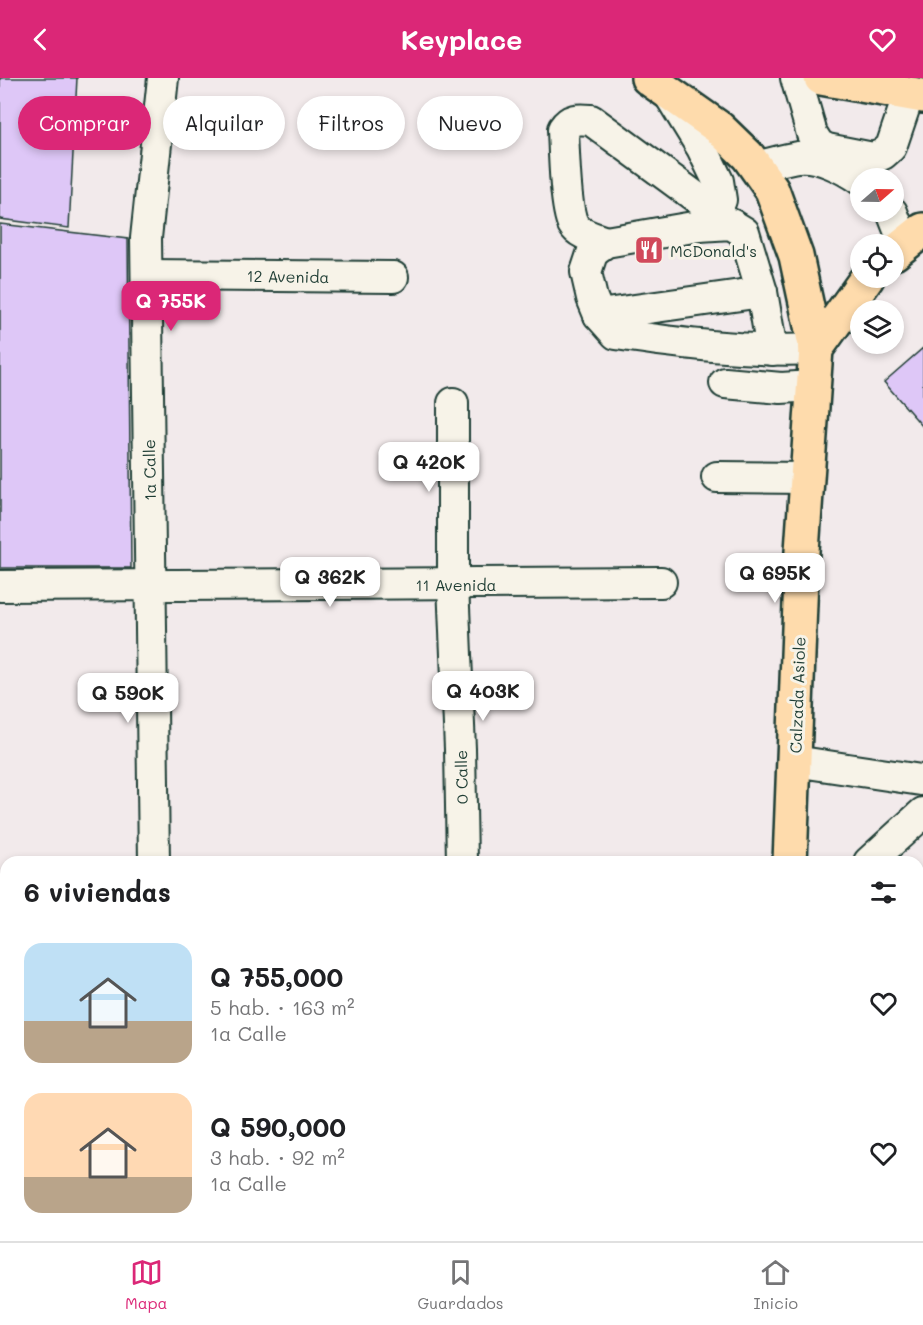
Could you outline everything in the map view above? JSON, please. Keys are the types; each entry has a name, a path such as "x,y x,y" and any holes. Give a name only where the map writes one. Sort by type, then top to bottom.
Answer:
{"main road":[{"path":"821,78 916,95"},
{"path":"657,83 719,129 748,156 772,190 796,256 816,349"},
{"path":"816,349 860,288"},
{"name":"Calzada Asiole","path":"790,856 802,551 816,349"}],"street":[{"name":"1a Calle","path":"154,856 146,238 164,78"},
{"path":"796,78 812,134 819,145 854,168"},
{"path":"657,83 702,148 718,181 721,200 708,219"},
{"path":"755,167 800,157 854,168 883,154 891,147 916,95"},
{"path":"606,242 582,233 574,225 569,205 563,129 567,123 577,118 591,120 708,219"},
{"path":"772,351 762,292 744,232 731,224 708,219 606,242 593,251 586,272 592,298 599,315 616,334 661,341 772,351 816,349"},
{"path":"897,222 907,242"},
{"name":"12 Avenida","path":"147,275 393,277"},
{"path":"599,315 762,292"},
{"path":"725,383 781,388 813,386"},
{"name":"0 Calle","path":"453,403 453,584 462,856"},
{"path":"717,477 807,478"},
{"name":"11 Avenida","path":"0,586 661,582"},
{"path":"794,761 921,780"},
{"path":"876,856 923,813"}],"building":[{"path":"0,78 77,78 76,96 18,96 18,150 73,150 69,228 0,219"},
{"path":"0,224 128,239 131,568 0,568"},
{"path":"923,348 923,427 884,382"}],"place":[{"name":"McDonald's","path":"649,250"}]}
